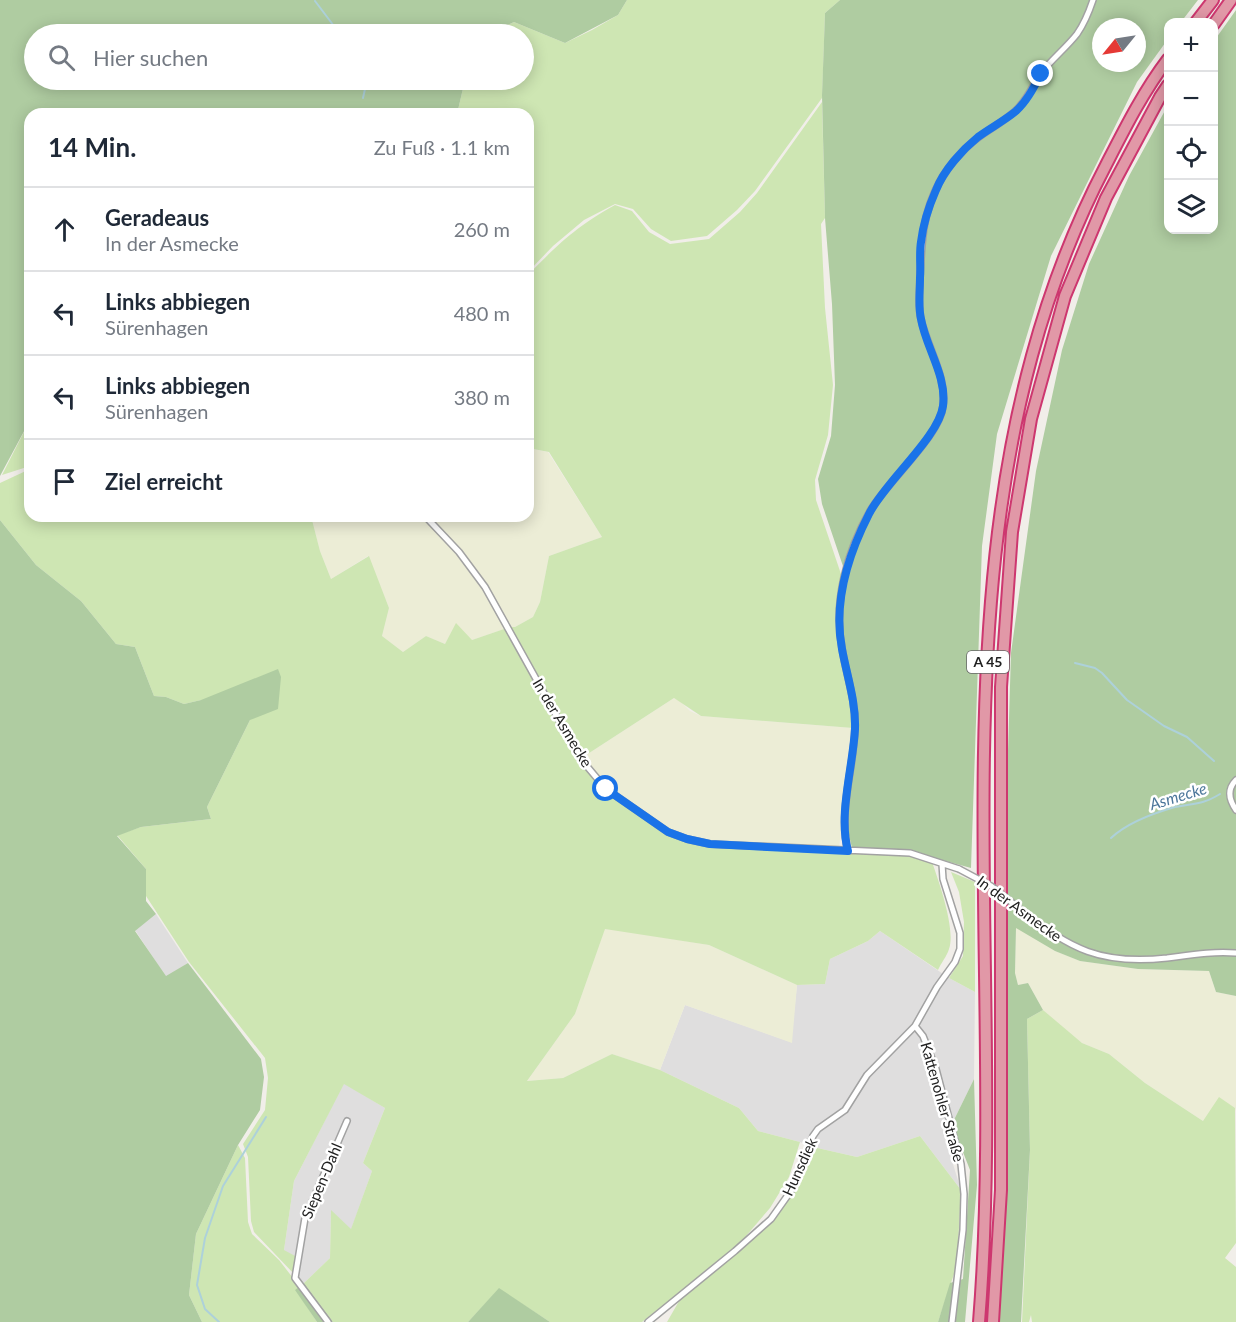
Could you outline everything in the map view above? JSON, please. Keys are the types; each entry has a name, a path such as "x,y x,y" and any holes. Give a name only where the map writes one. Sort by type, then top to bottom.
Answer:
{"highway":[{"path":"1199,18 1213,0"},
{"path":"1218,18 1231,0"},
{"name":"A 45","path":"979,1322 986,1170 984,833 986,709 990,625 1000,511 1014,433 1029,369 1065,255 1090,197 1131,117 1147,87 1164,64"},
{"name":"A 45","path":"993,1322 1001,1190 1001,687 1012,531 1031,419 1065,296 1106,198 1164,91"}],"street":[{"path":"848,851 844,822 855,728 853,698 839,627 845,575 858,536 871,510 888,484 930,434 941,417 943,406 940,378 921,320 920,245 925,221 939,182 958,157 978,137 1025,102 1041,74 1077,34 1087,18 1093,0"},
{"name":"In der Asmecke","path":"431,522 459,552 485,587 580,758 606,789 668,832 710,844 910,853 959,869 991,886 1066,943 1115,960 1236,953"},
{"path":"1236,780 1231,788 1230,796 1236,810"},
{"name":"Kattenohler Straße","path":"942,864 943,879 960,933 960,949 951,970 937,987 915,1026 922,1036 936,1069 961,1164 964,1194 963,1230 952,1322"},
{"name":"Hunsdiek","path":"648,1322 771,1219 793,1188 813,1136 818,1129 844,1110 867,1076 915,1026"},
{"name":"Siepen-Dahl","path":"328,1322 295,1278 305,1218 347,1121"}],"shaded area":[{"path":"156,914 188,963 166,977 135,930"},
{"path":"880,931 949,978 975,992 974,1079 952,1124 944,1135 961,1190 920,1136 857,1157 813,1147 758,1131 739,1108 660,1070 685,1005 791,1042 797,985 825,984 830,959 868,941"},
{"path":"344,1083 385,1108 363,1163 372,1171 351,1230 331,1211 330,1258 302,1285 294,1274 284,1250 294,1181"}],"green space":[{"path":"0,0 627,0 618,15 565,43 534,30 534,24 514,22 510,24 24,24 24,90 463,90 458,108 24,108 24,431 0,476"},
{"path":"627,0 840,0 825,13 822,98 755,191 737,210 707,236 671,241 651,229 633,209 615,204 584,220 534,266 534,108 458,108 463,90 534,90 534,30 565,43 618,15"},
{"path":"840,0 1198,0 1184,18 1164,18 1164,45 1146,70 1146,18 1092,18 1092,72 1144,72 1137,82 1051,256 997,434 982,546 971,868 909,851 852,848 846,823 857,728 843,647 841,609 846,575 822,504 818,479 831,436 835,385 832,304 825,218 822,95 825,13"},
{"path":"1236,10 1236,996 1216,992 1209,971 1138,969 1080,961 1055,951 1016,928 1015,973 1018,985 1028,983 1043,1010 1027,1019 1030,1150 1021,1322 996,1322 1007,1090 1004,882 1011,653 1036,471 1062,350 1089,264 1129,176 1164,112 1164,234 1218,234 1218,35"},
{"path":"822,102 825,218 821,224 825,308 833,385 828,435 815,480 816,500 842,577 853,728 701,716 674,698 583,757 511,627 533,617 540,602 549,556 602,537 549,452 534,449 534,269 568,236 615,205 632,211 649,232 670,244 709,239 740,212 757,193"},
{"path":"24,432 24,468 2,475"},
{"path":"534,449 548,452 602,537 549,556 540,602 533,617 515,627 472,640 450,636 445,644 426,636 403,652 382,636 389,608 368,556 331,579 320,551 313,522 534,522"},
{"path":"24,472 24,522 313,522 320,551 331,579 369,556 389,608 382,636 403,652 426,636 445,644 456,623 472,640 507,628 555,720 580,761 605,790 666,834 710,846 909,856 932,862 949,918 951,941 938,970 880,931 868,941 830,959 825,984 797,985 709,945 605,929 575,1014 527,1081 563,1078 612,1054 660,1070 739,1108 758,1131 800,1142 789,1177 770,1208 734,1250 642,1322 550,1322 499,1289 468,1322 333,1322 304,1283 330,1258 331,1210 351,1229 372,1171 363,1163 385,1108 344,1084 294,1181 284,1250 297,1257 294,1274 254,1232 251,1221 248,1157 243,1144 265,1110 268,1078 265,1058 189,962 146,896 146,869 117,835 141,827 211,819 207,807 250,720 201,700 184,704 166,697 154,696 135,647 116,644 81,601 36,565 0,520 0,483"},
{"path":"0,520 36,565 81,601 116,644 135,647 154,696 166,697 184,704 201,700 278,669 281,677 278,709 250,720 207,807 211,819 141,827 117,836 146,869 146,901 156,914 135,931 166,976 188,963 261,1059 264,1077 260,1110 238,1145 196,1234 189,1295 202,1322 0,1322"},
{"path":"674,698 690,711 701,716 853,728 839,848 710,842 666,831 633,811 594,773 583,757"},
{"path":"951,872 975,882 975,992 949,978 963,956 964,922 959,892"},
{"path":"1016,927 1055,951 1080,961 1138,969 1209,971 1216,992 1236,996 1236,1111 1235,1108 1203,1121 1145,1083 1109,1054 1082,1043 1059,1025 1043,1010 1028,983 1018,985 1015,973"},
{"path":"605,928 709,945 797,985 792,1043 685,1005 660,1070 612,1054 563,1078 527,1081 575,1014"},
{"path":"1043,1010 1082,1043 1109,1054 1145,1083 1203,1121 1219,1097 1235,1108 1236,1243 1225,1258 1236,1267 1236,1322 1032,1322 1031,1315 1029,1322 1022,1322 1030,1150 1027,1019"},
{"path":"974,1079 977,1185 965,1322 938,1322 950,1283 963,1279 970,1170 952,1124"},
{"path":"920,1136 961,1190 957,1265 938,1322 667,1322 682,1296 773,1222 792,1195 813,1147 857,1157"},
{"path":"238,1145 245,1158 248,1222 252,1234 279,1260 300,1287 296,1290 317,1322 202,1322 189,1295 196,1234"},
{"path":"304,1283 333,1322 317,1322 295,1290"},
{"path":"499,1288 550,1322 468,1322"}],"waterway":[{"path":"315,1 332,24"},
{"path":"363,98 365,90"},
{"path":"1075,663 1095,668 1127,700 1164,726 1187,737 1214,761"},
{"name":"Asmecke","path":"1111,838 1150,815 1175,807 1203,802 1220,794"},
{"path":"219,1322 205,1309 197,1285 205,1238 223,1186 266,1117"}],"route":[{"path":"606,789 668,832 687,839 710,844 848,851 844,822 855,712 839,627 845,575 848,561 871,510 888,484 930,434 941,417 943,406 944,396 940,378 921,320 919,303 920,245 925,221 939,182 958,157 978,137 999,124 1025,102 1041,74"}]}
